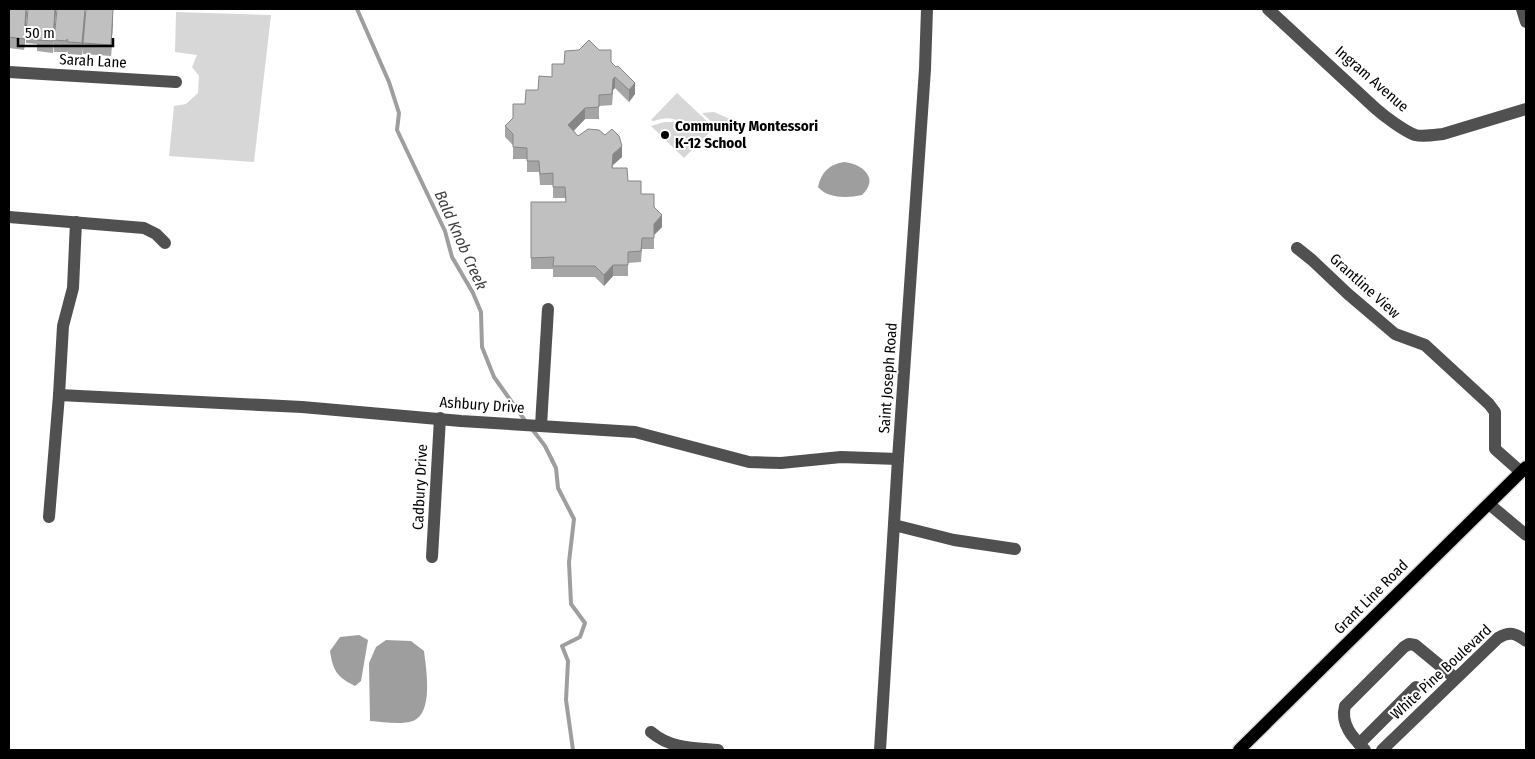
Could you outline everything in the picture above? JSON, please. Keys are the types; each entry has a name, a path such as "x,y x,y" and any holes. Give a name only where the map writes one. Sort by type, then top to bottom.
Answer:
{"main road":[{"name":"Grant Line Road","path":"1242,749 1523,470"}],"street":[{"name":"Saint Joseph Road","path":"880,750 925,69 927,9"},
{"name":"Ingram Avenue","path":"1268,9 1375,108 1414,135 1430,136 1442,134 1526,109"},
{"path":"1522,9 1526,22"},
{"name":"Sarah Lane","path":"9,72 176,82"},
{"path":"9,217 144,228 156,234 165,243"},
{"path":"49,517 60,395 63,326 73,288 76,222"},
{"name":"Grantline View","path":"1297,248 1395,334 1425,346 1489,404 1495,412 1495,449 1523,470"},
{"path":"539,425 548,309"},
{"name":"Ashbury Drive","path":"60,395 302,407 635,432 749,462 781,463 849,457 898,459"},
{"name":"Cadbury Drive","path":"432,557 440,418"},
{"path":"1489,504 1526,534"},
{"path":"894,525 954,540 1015,549"},
{"name":"White Pine Boulevard","path":"1382,750 1498,638 1506,633 1513,633 1526,641"},
{"path":"1416,687 1362,747 1350,735 1343,713 1345,706 1409,644 1415,645 1455,678"},
{"path":"1402,702 1418,716"},
{"path":"652,732 671,745 718,750"}],"shaded area":[{"path":"176,12 271,15 254,162 169,156 174,106 186,104 198,93 199,76 192,67 197,55 175,52"},
{"path":"677,93 710,124 696,127 670,118 651,120"},
{"path":"714,112 730,119 731,129 720,121 716,126 702,113"},
{"path":"664,122 673,122 692,130 708,129 711,131 684,158 651,126"},
{"path":"844,162 851,163 862,169 869,178 867,189 862,195 851,197 833,196 818,187 821,177 830,167"},
{"path":"359,635 368,640 361,681 355,686 344,680 337,673 330,651 340,637"},
{"path":"386,640 411,641 424,651 427,679 426,700 420,716 413,721 398,723 370,721 369,663 376,647"}],"building":[{"path":"9,9 26,9 24,39 9,37"},
{"path":"28,9 55,9 53,41 37,40 37,33 26,32"},
{"path":"57,9 85,9 82,43 68,42 67,39 67,41 54,40"},
{"path":"86,9 113,9 111,45 83,43"},
{"path":"589,40 599,50 611,50 611,62 616,67 618,66 635,83 629,90 615,77 613,79 612,94 599,95 599,107 585,108 568,125 578,136 588,129 599,130 605,135 612,129 619,136 622,146 613,154 612,168 627,168 628,181 641,181 641,194 654,194 654,207 662,215 654,224 654,238 642,238 641,251 628,252 628,265 613,265 604,275 595,266 553,266 554,257 531,258 531,202 566,202 565,187 553,187 553,173 540,174 539,161 527,161 527,148 513,147 513,134 505,126 513,118 513,104 525,104 526,90 538,90 539,76 552,77 552,64 564,64 565,51 579,50"}],"waterway":[{"name":"Bald Knob Creek","path":"357,9 389,82 399,113 397,130 445,231 452,257 473,293 481,312 482,347 494,377 526,422"},
{"name":"Bald Knob Creek","path":"532,429 545,446 556,468 558,488 574,519 569,562 571,604 585,623 580,637 562,646 568,661 566,700 573,750"}],"place":[{"name":"Community Montessori K-12 School","path":"665,135"}]}
